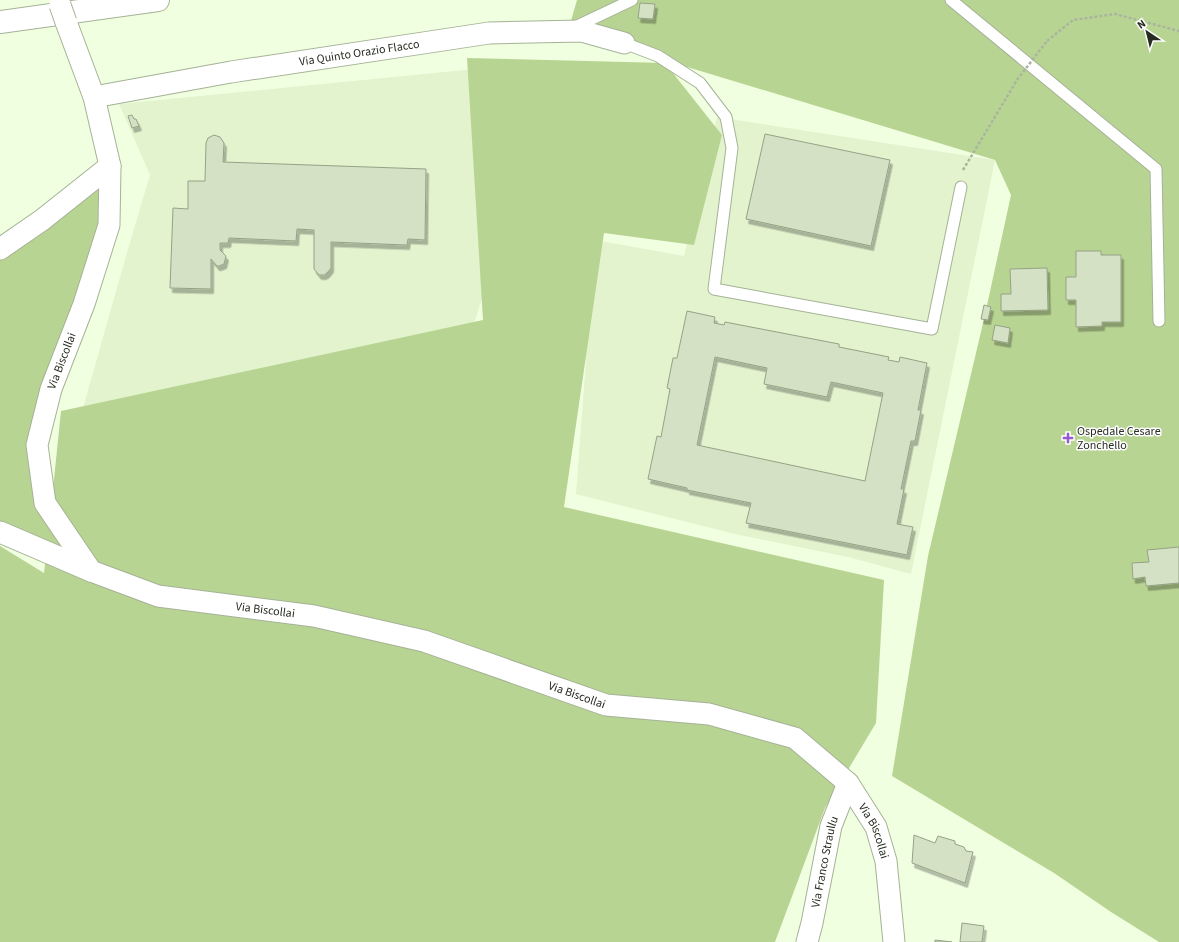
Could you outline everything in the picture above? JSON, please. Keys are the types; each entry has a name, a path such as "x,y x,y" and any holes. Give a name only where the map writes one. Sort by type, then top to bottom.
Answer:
{"main road":[{"path":"0,22 158,0"}],"street":[{"name":"Via Biscollai","path":"61,7 94,97 110,166 109,225 84,304 51,389 37,445 45,503 91,571 158,596 314,616 424,641 606,705 709,714 795,738 848,783 876,827 886,861 894,942"},
{"name":"Via Quinto Orazio Flacco","path":"94,97 231,72 489,33 581,31 624,43"},
{"path":"0,249 42,220 110,166"},
{"path":"0,532 91,571"},
{"name":"Via Franco Straullu","path":"807,942 831,826 848,783"}],"lane":[{"path":"568,31 632,0"},
{"path":"951,0 1156,169 1159,321"},
{"path":"624,43 658,56 700,83 726,117 732,148 714,288 932,329 961,187"}],"path":[{"path":"961,187 963,169 1018,80 1047,41 1073,20 1115,14 1179,31"}],"shaded area":[{"path":"475,69 490,273 472,330 81,415 150,175 119,104"},
{"path":"717,117 995,160 911,574 848,557 735,534 576,494 595,240 684,256"}],"green space":[{"name":"Ospedale Cesare Zonchello","path":"577,0 1179,0 1179,942 1159,942 1111,912 1054,873 892,776 928,556 984,319 1011,195 995,160 568,31"},
{"path":"467,58 665,63 722,135 694,245 604,233 564,507 884,580 876,723 825,808 775,942 0,942 0,546 44,573 47,546 0,526 0,253 101,174 109,225 31,446 50,518 61,411 483,320"}],"building":[{"path":"640,3 655,4 653,19 638,18"},
{"path":"132,115 134,119 136,119 139,126 132,128 128,116"},
{"path":"765,134 890,160 871,246 746,219"},
{"path":"214,135 220,137 224,143 223,162 426,169 425,240 408,239 407,245 331,242 331,268 324,275 319,275 314,269 314,230 297,229 296,241 229,238 228,243 220,243 220,250 226,256 224,264 217,266 211,259 211,289 170,288 173,208 188,209 188,181 205,181 206,143 208,138"},
{"path":"1076,251 1101,251 1101,255 1121,255 1121,322 1102,322 1102,326 1076,327 1076,300 1066,300 1066,277 1076,277"},
{"path":"1047,268 1048,310 1001,311 1001,294 1011,294 1010,269"},
{"path":"984,305 991,307 988,320 981,319"},
{"path":"687,311 715,317 714,323 724,325 725,322 839,344 839,347 889,357 888,360 899,362 900,357 927,363 918,410 921,410 915,441 911,441 901,489 904,489 897,524 913,527 907,555 746,523 751,503 687,490 687,488 648,479 657,436 661,437 670,389 667,388 673,358 677,358","holes":["715,357 767,368 764,384 827,397 831,382 883,393 865,481 697,445"]},
{"path":"995,325 1010,328 1008,343 992,340"},
{"path":"1179,547 1179,583 1146,586 1145,577 1133,579 1132,563 1149,562 1147,550"},
{"path":"914,835 935,843 938,836 955,841 955,844 964,847 966,851 973,852 965,883 912,863"},
{"path":"962,923 984,926 982,942 960,942"},
{"path":"935,940 952,942 935,942"}],"place":[{"name":"Ospedale Cesare Zonchello","path":"1068,438"}]}
